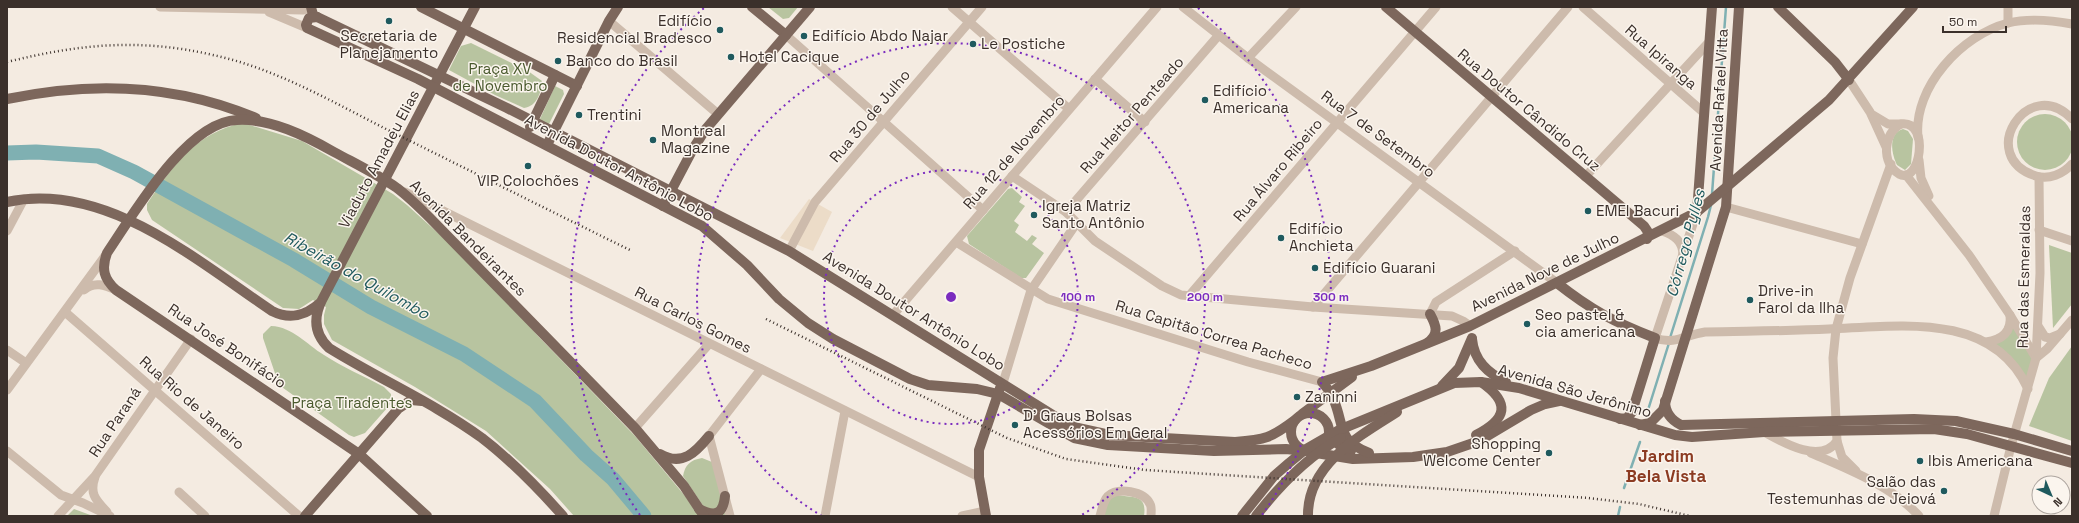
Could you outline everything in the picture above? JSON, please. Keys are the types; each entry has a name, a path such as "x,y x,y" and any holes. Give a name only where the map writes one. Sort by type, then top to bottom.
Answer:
{"main road":[{"path":"310,7 312,13 317,17"},
{"path":"421,7 577,86"},
{"name":"Viaduto Amadeu Elias","path":"321,301 475,7"},
{"path":"547,145 609,20 618,7"},
{"path":"752,7 786,35"},
{"path":"663,206 693,149 718,114 810,7"},
{"name":"Rua Doutor Cândido Cruz","path":"1386,7 1644,226 1648,232 1647,239"},
{"name":"Avenida Rafael Vitta","path":"1697,212 1703,112 1712,7"},
{"name":"Avenida Rafael Vitta","path":"1640,425 1650,423 1655,420 1662,410 1726,206 1729,187 1739,7"},
{"path":"1778,7 1835,62 1849,80"},
{"name":"Avenida Nove de Julho","path":"1371,366 1470,326 1647,239 1697,212 1729,187 1811,117 1849,80 1913,7"},
{"path":"308,28 306,25 309,18 317,17"},
{"name":"Avenida Doutor Antônio Lobo","path":"317,17 533,121 789,251 1064,422 1078,428 1110,435 1253,441 1270,437 1330,392 1371,366"},
{"name":"Avenida Doutor Antônio Lobo","path":"308,28 418,79 702,226 747,265 779,299 808,324 834,339 910,379 928,385 977,389 998,394 1074,438 1108,445 1214,451 1286,449 1353,459 1429,455 1447,452 1480,441 1531,410 1545,404 1561,400"},
{"path":"418,79 424,68"},
{"path":"526,135 555,75"},
{"path":"7,99 80,89 106,88 168,92 211,100 275,126"},
{"name":"Avenida Bandeirantes","path":"107,253 162,174 193,141 222,124 236,120 251,120 275,126 320,143 395,187 430,218 635,428 657,452 684,486 701,512"},
{"path":"1730,167 1736,173 1746,172"},
{"path":"7,202 24,199 52,199 105,210 130,220 153,232 272,311 283,316 299,316 313,309 321,301"},
{"path":"105,210 117,222 119,229 117,239"},
{"path":"117,239 124,233 133,230 153,232"},
{"name":"Rua José Bonifácio","path":"107,253 104,262 104,270 108,282 116,290 191,339 359,454 427,516"},
{"path":"1557,283 1601,315 1657,339"},
{"path":"321,301 317,311 315,324 318,335 324,344 427,404 481,438 508,459 559,514"},
{"path":"1426,344 1434,337 1436,330 1430,314"},
{"path":"1470,326 1475,354 1483,366 1499,379 1519,388"},
{"path":"1434,390 1454,375 1472,338"},
{"name":"Avenida Rafael Vitta","path":"1620,419 1627,418 1632,412 1657,339"},
{"path":"1369,453 1358,449 1346,438 1340,426 1337,411 1330,392 1322,382 1371,366"},
{"name":"Avenida São Jerônimo","path":"1385,416 1434,390 1459,382 1481,382 1519,388 1675,435 1692,437 1914,419 1956,421 2014,434 2072,452"},
{"path":"1330,433 1324,446 1308,452 1299,448 1292,438 1292,426 1297,418 1305,413 1317,414 1326,421 1333,439 1342,447 1355,452 1369,453 1412,451 1446,445 1463,440 1488,429 1499,418 1502,406 1496,394 1481,382"},
{"path":"986,513 979,477 979,450 1003,383"},
{"path":"392,384 400,394 401,402 398,409"},
{"path":"305,516 398,409 411,400 427,404"},
{"path":"1314,404 1328,401 1332,403 1337,411"},
{"name":"Avenida São Jerônimo","path":"1665,401 1665,408 1670,417 1681,425 1837,426 1934,429 1967,434 2072,463"},
{"path":"1242,516 1274,476 1306,448 1339,430 1385,416"},
{"path":"1256,516 1283,483 1312,456 1330,444 1385,416"},
{"path":"1308,516 1311,493 1324,467 1342,450 1385,416"},
{"path":"657,452 670,458 683,459 695,452 709,436"},
{"path":"701,512 711,514 718,512 723,507 725,496"}],"street":[{"path":"160,7 303,10 310,7"},
{"path":"952,7 1069,109"},
{"name":"Rua 30 de Julho","path":"789,251 815,202 982,7"},
{"name":"Rua 12 de Novembro","path":"893,315 1157,7"},
{"name":"Rua 7 de Setembro","path":"1183,7 1218,36 1337,121 1557,283"},
{"path":"1248,58 1296,7"},
{"name":"Rua Álvaro Ribeiro","path":"1189,296 1436,7"},
{"path":"1313,307 1568,7"},
{"name":"Rua Ipiranga","path":"1583,7 1703,112"},
{"path":"2008,7 2008,23"},
{"path":"254,9 272,13 308,28"},
{"path":"609,20 718,114"},
{"path":"1935,210 1921,178 1918,122 1930,85 1941,69 1953,56 1980,36 2008,23 2051,20 2072,24"},
{"path":"786,35 983,210"},
{"name":"Rua Heitor Penteado","path":"1066,212 1218,36"},
{"path":"1585,177 1709,42"},
{"path":"1095,79 1145,122"},
{"path":"1849,80 1870,112 1891,164 1899,173 1906,175 1935,210 2010,315 2036,358 2061,334 2072,320"},
{"path":"1887,151 1888,138 1896,127 1914,118 1924,101"},
{"path":"2070,113 2050,106 2032,107 2022,113 2014,122 2009,133 2008,145 2011,156 2018,166 2028,174 2039,177 2049,177 2059,174 2072,164"},
{"path":"1870,112 1888,124 1904,124 1914,128 1918,137"},
{"path":"1906,175 1911,173 1917,166 1919,154"},
{"path":"1870,481 1842,458 1837,441 1833,358 1836,329 1862,244 1891,164"},
{"path":"1012,176 1066,212 1076,224 1095,241 1162,286 1175,293 1189,296 1313,307 1452,316 1464,321 1470,326"},
{"name":"Rua das Esmeraldas","path":"1994,516 2014,434 2036,358 2038,326 2039,177"},
{"name":"Rua Carlos Gomes","path":"395,187 979,477"},
{"path":"7,231 24,199"},
{"path":"1726,206 1862,244"},
{"name":"Avenida Rafael Vitta","path":"1657,339 1697,212"},
{"path":"1003,383 1031,290 1076,224"},
{"path":"2039,230 2072,241"},
{"path":"1662,231 1677,238 1683,249 1682,258"},
{"name":"Rua Capitão Correa Pacheco","path":"956,242 1031,290 1048,299 1248,362 1322,382"},
{"path":"1430,314 1436,302 1515,251"},
{"path":"7,390 76,298 107,253"},
{"path":"76,298 92,285 99,284 116,290"},
{"name":"Rua Rio de Janeiro","path":"65,312 299,516"},
{"path":"1986,342 1998,340 2004,336 2010,326 2010,315"},
{"path":"1690,318 1694,324 1705,332"},
{"path":"1657,339 1673,341 1705,332 1836,329 1884,326 1934,327 1953,330 1986,342 2001,352 2010,361 2028,389"},
{"path":"2038,326 2045,337 2050,338 2061,334"},
{"name":"Rua Paraná","path":"58,516 95,476 154,388 191,339"},
{"path":"635,428 709,344"},
{"path":"7,350 26,363"},
{"path":"730,516 709,436 761,369"},
{"path":"825,516 845,411"},
{"name":"Avenida São Jerônimo","path":"1764,432 1800,449 1825,451 1837,441"},
{"path":"1800,449 1870,481 1904,502 1919,516"},
{"path":"7,451 51,488 72,500 83,503 110,516"},
{"path":"95,476 92,492 94,499 110,516"},
{"path":"1100,516 1107,497 1120,491 1140,495 1147,499 1151,505 1151,516"},
{"path":"179,492 205,516"},
{"path":"962,516 986,513"}],"green space":[{"path":"768,7 798,7 789,18 783,19"},
{"name":"Praça XV de Novembro","path":"471,43 528,71 542,81 541,90 535,102 524,108 495,95 449,70 461,46"},
{"path":"555,86 563,90 564,94 549,124 540,124 540,119"},
{"path":"2040,114 2050,114 2065,122 2071,131 2073,142 2071,153 2065,162 2050,170 2040,170 2029,165 2022,158 2017,147 2017,137 2022,126 2029,119"},
{"path":"243,123 302,141 393,194 407,205 501,293 538,336 635,436 685,496 699,516 574,516 550,489 486,431 415,387 332,340 324,324 326,307 313,300 299,309 283,308 152,220 147,210 147,204 176,164 199,143 212,134"},
{"path":"1903,129 1908,131 1913,139 1911,164 1905,170 1897,165 1892,151 1895,135"},
{"path":"1012,188 1022,197 1019,202 1025,206 1014,221 1019,225 1015,232 1027,241 1032,235 1037,238 1032,244 1044,253 1026,278 1021,278 969,244 967,236 1008,189"},
{"path":"2049,245 2072,253 2072,304 2053,328"},
{"path":"2010,316 2035,358 2028,387 1991,342 1998,340"},
{"name":"Praça Tiradentes","path":"271,326 286,329 317,351 384,387 391,394 391,403 365,433 354,437 349,435 279,385 263,338 263,334"},
{"path":"2072,346 2072,441 2029,426 2049,378"},
{"path":"702,458 712,462 727,516 710,516 683,476 685,469 691,462"},
{"path":"1118,495 1134,497 1142,501 1144,504 1144,516 1103,516 1110,497"},
{"path":"74,509 93,516 67,516"}],"shaded area":[{"path":"809,199 832,212 813,251 780,238"}],"waterway":[{"name":"Córrego Pylles","path":"1712,194 1726,7"},
{"name":"Ribeirão do Quilombo","path":"7,153 36,152 98,156 134,172 294,260 371,307 464,354 535,401 586,455 613,479 644,516"},
{"name":"Córrego Pylles","path":"1670,338 1711,205"},
{"name":"Córrego Pylles","path":"1648,410 1669,343"},
{"name":"Córrego Pylles","path":"1624,488 1640,442"},
{"name":"Córrego Pylles","path":"1618,516 1620,507"}],"railway":[{"path":"7,62 60,51 110,45 160,46 213,55 236,61 258,68 302,86 630,250"},
{"path":"766,319 1007,438 1066,459 1145,470 1588,498 1639,504 1690,516"}],"place":[{"name":"Secretaria de Planejamento","path":"389,21"},
{"name":"Edifício Residencial Bradesco","path":"720,30"},
{"name":"Edifício Abdo Najar","path":"804,36"},
{"name":"Le Postiche","path":"973,44"},
{"name":"Hotel Cacique","path":"731,57"},
{"name":"Banco do Brasil","path":"558,61"},
{"name":"Edifício Americana","path":"1205,100"},
{"name":"Trentini","path":"579,115"},
{"name":"Montreal Magazine","path":"653,140"},
{"name":"VIP Colochões","path":"528,166"},
{"name":"EMEI Bacuri","path":"1588,211"},
{"name":"Igreja Matriz Santo Antônio","path":"1034,215"},
{"name":"Edifício Anchieta","path":"1281,238"},
{"name":"Edifício Guarani","path":"1315,268"},
{"name":"Drive-in Farol da Ilha","path":"1750,300"},
{"name":"Seo pastel & cia americana","path":"1527,324"},
{"name":"Zaninni","path":"1297,397"},
{"name":"D' Graus Bolsas Acessórios Em Geral","path":"1015,425"},
{"name":"Shopping Welcome Center","path":"1549,453"},
{"name":"Ibis Americana","path":"1920,461"},
{"name":"Salão das Testemunhas de Jeiová","path":"1944,491"}],"district":[{"name":"Jardim Bela Vista","path":"1666,466"}]}
